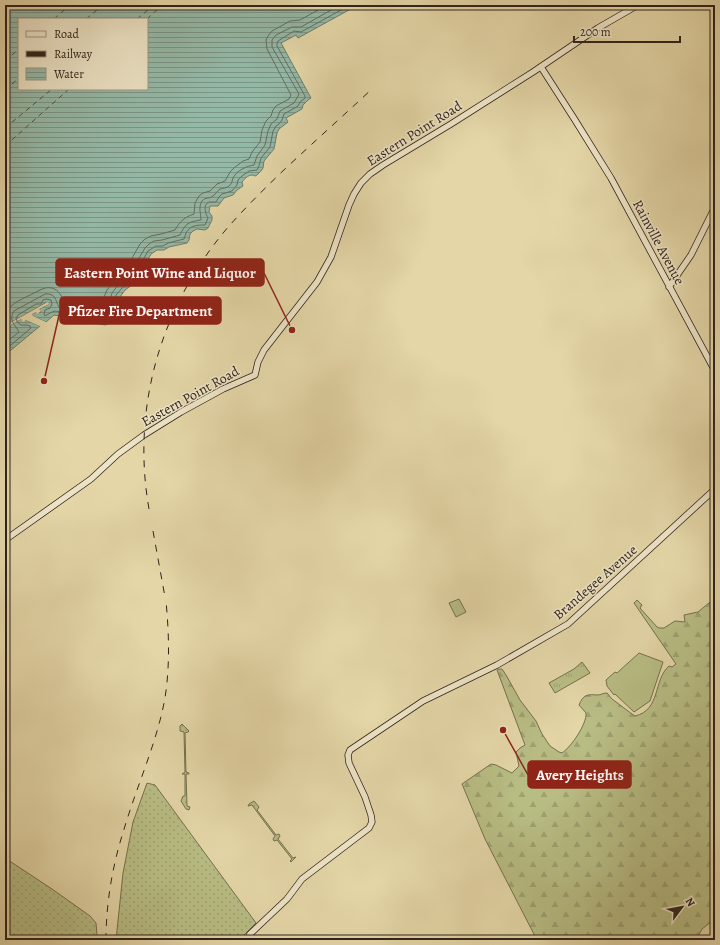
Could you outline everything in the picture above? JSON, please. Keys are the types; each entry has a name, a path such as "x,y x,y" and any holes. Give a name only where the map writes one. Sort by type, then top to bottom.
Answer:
{"main road":[{"name":"Eastern Point Road","path":"5,540 92,479 118,454 144,435 223,389 255,375 258,362 264,350 317,282 331,257 349,204 361,183 370,174 541,67 598,28 638,5"},
{"name":"Rainville Avenue","path":"541,67 610,178 715,371"},
{"path":"669,287 691,255 715,207"},
{"name":"Brandegee Avenue","path":"247,940 253,931 287,899 302,879 369,828 372,822 371,815 365,797 348,759 348,753 353,747 423,701 497,665 568,624 715,490"}],"green space":[{"path":"715,598 715,911 711,918 711,922 702,929 696,940 537,940 485,839 462,784 491,764 512,773 519,766 516,752 525,745 497,670 502,669 520,700 536,721 550,746 562,753 574,741 586,718 586,713 579,705 584,697 588,695 607,693 612,699 635,716 643,713 649,708 664,672 669,666 672,667 676,664 634,603 637,600 642,605 640,608 657,627 664,628 675,621 685,622 684,615 698,612"},
{"path":"459,599 466,612 456,617 449,603"},
{"path":"639,653 663,662 650,701 634,712 615,694 614,695 607,686 606,680 615,672 617,673"},
{"path":"582,662 590,673 555,693 549,683 574,669"},
{"path":"182,724 189,731 185,733 186,772 189,773 186,774 187,806 190,807 189,810 186,809 181,801 183,796 185,796 185,774 182,774 185,772 184,732 180,731 180,726"},
{"path":"147,783 155,785 256,923 244,935 242,940 116,940 123,873 133,822"},
{"path":"254,801 259,807 257,810 276,835 279,834 280,836 278,839 293,858 296,857 291,862 290,861 292,859 277,840 274,841 273,839 275,836 252,805 248,806"},
{"path":"5,858 90,916 96,923 97,935 101,940 5,940"}],"water":[{"path":"5,5 358,5 298,38 296,35 281,43 311,98 303,105 302,109 286,118 288,122 279,129 274,149 264,161 261,171 255,176 251,175 246,178 242,182 243,186 233,195 224,198 218,206 210,206 209,212 212,216 212,220 208,228 205,230 197,229 193,231 190,234 187,243 169,247 164,250 157,250 151,254 135,283 125,290 120,297 118,304 121,318 120,320 105,325 54,315 46,322 33,316 32,314 41,312 39,309 49,304 47,302 5,326"},
{"path":"21,319 40,326 5,355 5,328"}],"pier":[{"path":"48,302 49,304 39,309 41,311 37,314 36,312 32,314 33,316 48,323 45,324 32,317 30,314 23,318 27,318 41,325 42,327 26,320 23,322 21,319 5,328 5,326"}],"ferry route":[{"path":"55,18 70,5"},
{"path":"87,18 103,5"},
{"path":"138,18 154,5"},
{"path":"148,18 162,5"},
{"path":"5,61 18,50"},
{"path":"5,90 18,79"},
{"path":"5,128 51,90"},
{"path":"5,146 68,90"}],"railway":[{"path":"149,509 144,471 144,433 148,395 157,359 169,323 185,289 205,257 229,226 286,168 373,88"},
{"path":"153,531 165,597"},
{"path":"106,940 107,911 117,854 130,810 157,731 165,698 168,674 168,625 166,601"}],"place":[{"name":"Eastern Point Wine and Liquor","path":"292,330"},
{"name":"Pfizer Fire Department","path":"44,381"},
{"name":"Avery Heights","path":"503,730"}]}
